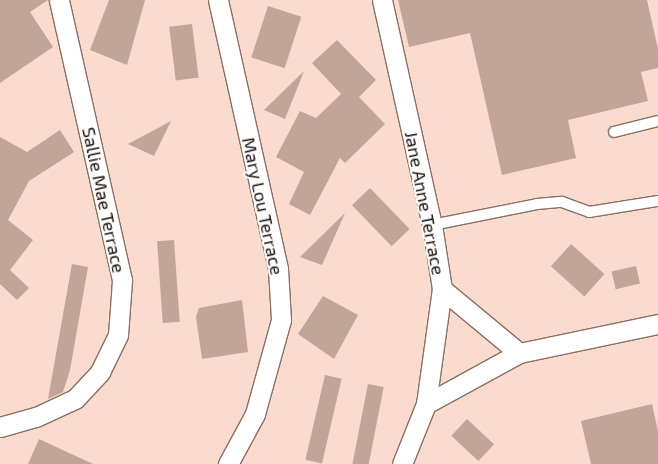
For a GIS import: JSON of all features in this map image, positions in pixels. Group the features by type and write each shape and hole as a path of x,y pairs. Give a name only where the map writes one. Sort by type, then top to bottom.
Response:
{"street":[{"name":"Sallie Mae Terrace","path":"0,427 36,417 75,399 100,372 118,335 122,280 59,0"},
{"name":"Mary Lou Terrace","path":"218,0 278,269 280,320 255,414 228,464"},
{"name":"Jane Anne Terrace","path":"382,0 432,225 442,289 519,353"},
{"path":"402,464 426,404 442,289"},
{"path":"426,404 519,353 658,324"}],"lane":[{"path":"614,132 658,120"},
{"path":"432,225 536,204 562,202 589,212 658,201"}],"building":[{"path":"0,0 48,0 30,12 53,47 0,83"},
{"path":"109,0 145,0 127,65 90,50"},
{"path":"398,0 647,0 658,49 658,68 641,72 648,101 568,120 576,158 502,175 470,33 409,47"},
{"path":"268,6 301,17 285,68 251,57"},
{"path":"192,24 199,78 176,80 169,27"},
{"path":"337,40 376,80 359,97 385,124 345,163 340,158 310,215 289,204 304,172 276,157 300,111 316,118 341,94 312,63"},
{"path":"304,71 285,119 264,110"},
{"path":"171,121 154,156 128,144"},
{"path":"60,130 74,152 29,181 8,220 33,240 10,270 29,288 17,300 0,284 0,137 27,152"},
{"path":"370,188 410,229 392,246 352,205"},
{"path":"345,213 322,265 300,257"},
{"path":"174,240 180,322 163,323 157,241"},
{"path":"571,244 604,274 584,296 551,266"},
{"path":"72,264 88,267 70,370 63,392 48,399"},
{"path":"636,266 640,284 616,289 612,272"},
{"path":"323,296 358,315 334,359 298,334"},
{"path":"242,300 248,352 202,359 196,317 199,308"},
{"path":"325,375 342,379 322,464 305,460"},
{"path":"368,384 384,387 369,464 352,464"},
{"path":"652,404 658,431 658,464 591,464 581,421"},
{"path":"467,419 494,444 478,461 451,436"},
{"path":"39,439 93,464 28,464"}]}
